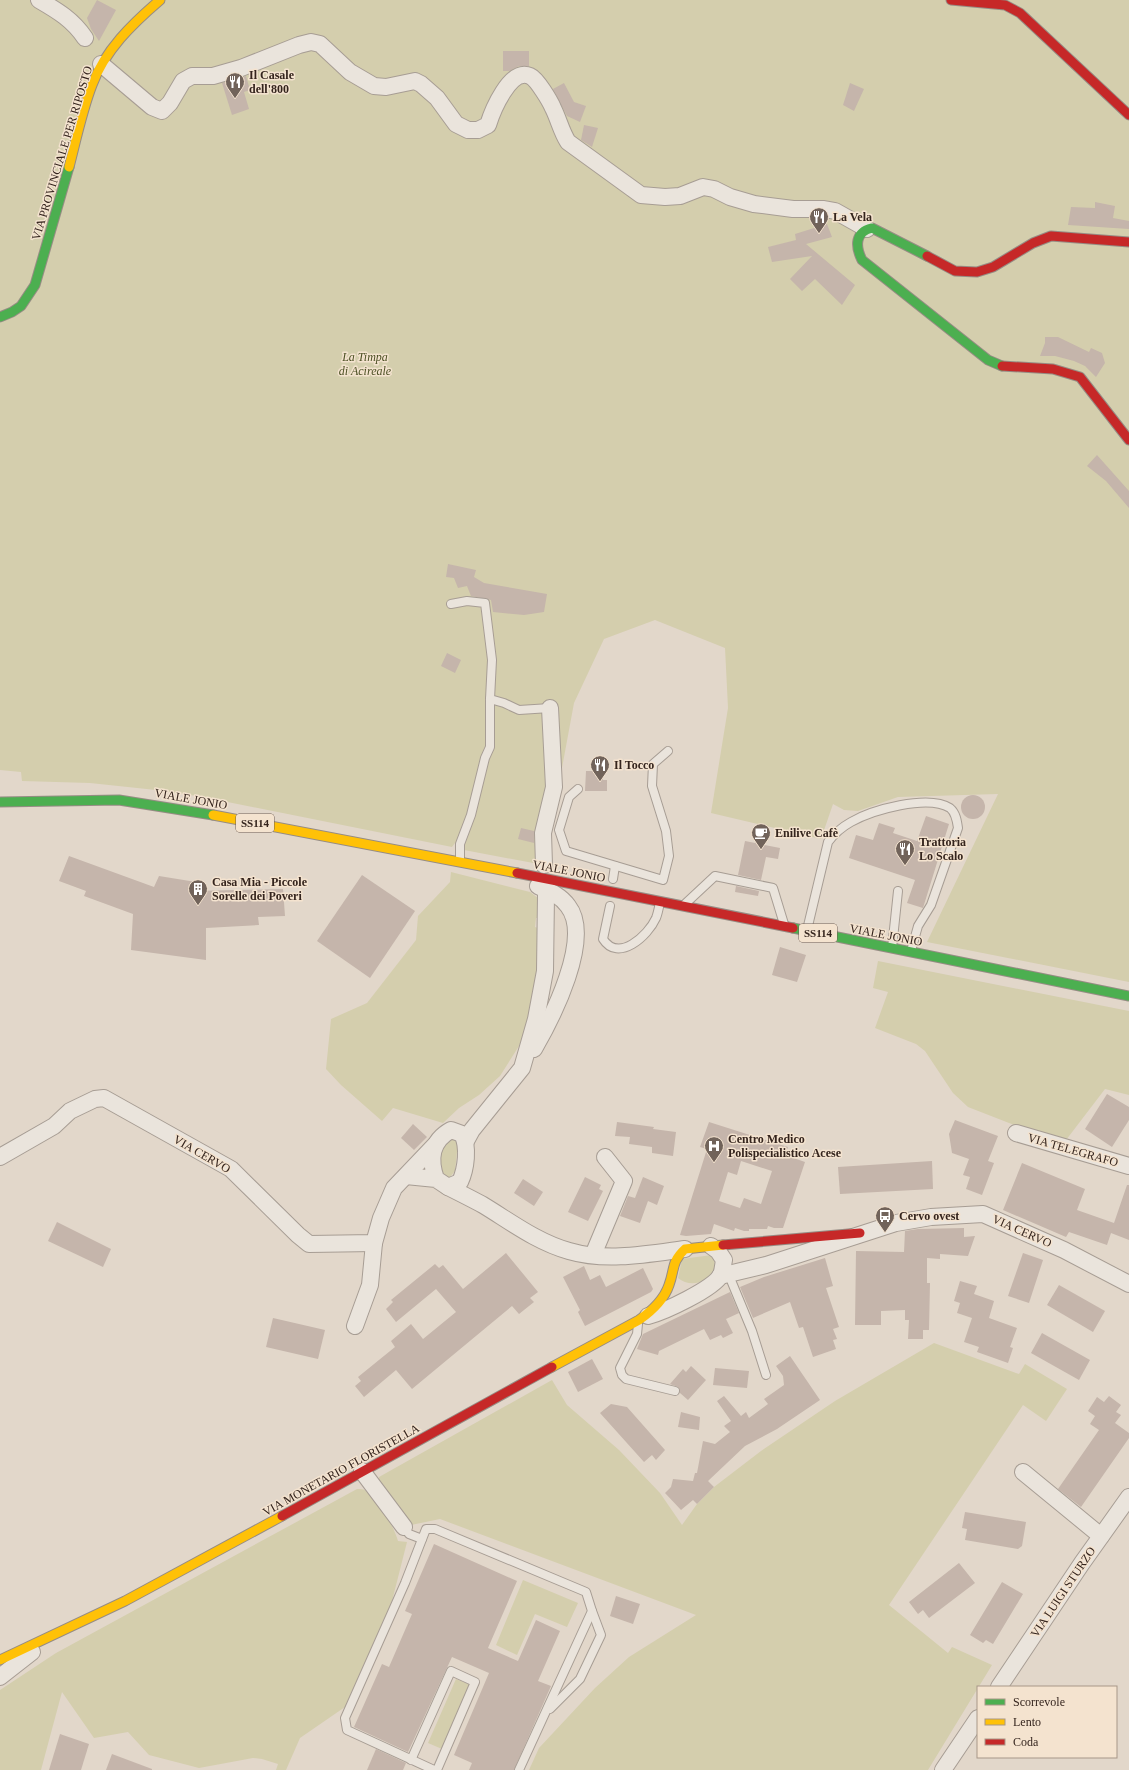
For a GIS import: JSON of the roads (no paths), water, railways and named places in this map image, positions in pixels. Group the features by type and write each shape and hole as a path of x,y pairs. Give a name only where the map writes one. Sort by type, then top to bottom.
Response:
{"street":[{"path":"39,0 66,16 77,26 85,38"},
{"name":"VIA PROVINCIALE PER RIPOSTO","path":"0,317 12,314 24,303 35,285 92,85 101,64 127,29 160,0"},
{"path":"951,0 1005,5 1020,13 1129,114"},
{"path":"101,64 152,107 162,111 170,103 183,81 192,76 213,76 241,68 298,45 311,42 320,44 350,72 374,86 386,87 415,82 421,84 437,98 456,124 468,130 478,130 488,125 494,106 512,80 526,75 531,76 537,82 553,106 562,132 568,142 641,195 665,197 680,196 703,187 714,189 740,200 777,207 824,209 835,211 867,229 878,230 955,271 969,273 984,271 1039,239 1051,236 1129,242"},
{"path":"867,229 857,238 856,244 862,260 988,360 1009,367 1048,367 1073,373 1080,377 1129,440"},
{"path":"544,865 543,834 554,787 550,708"},
{"name":"VIALE JONIO","path":"0,802 120,800 169,807 508,871 1129,996"},
{"path":"483,1206 469,1188 465,1172 466,1141 472,1130 522,1068 558,1004 576,949 577,928 569,907 559,896 508,871"},
{"path":"522,1068 536,1019 545,971 546,896"},
{"name":"VIA CERVO","path":"0,1157 54,1126 70,1111 95,1099 104,1098 182,1143 231,1169 281,1219 309,1244 374,1243"},
{"path":"355,1326 370,1286 374,1243 381,1218 394,1188 435,1145 440,1136 489,1108"},
{"path":"451,1130 462,1134 466,1141"},
{"name":"VIA TELEGRAFO","path":"1016,1133 1129,1166"},
{"path":"435,1145 432,1168 442,1183 483,1206 517,1228 570,1252 593,1255 646,1254 711,1246 860,1233"},
{"path":"593,1255 624,1181 605,1157"},
{"path":"406,1176 442,1183 460,1182 465,1172"},
{"name":"VIA CERVO","path":"724,1270 766,1265 860,1233 896,1223 931,1216 982,1214 1064,1250 1129,1284"},
{"path":"642,1318 660,1313 713,1283 724,1270 718,1251 711,1246"},
{"path":"672,1275 672,1263 685,1249"},
{"path":"646,1254 662,1264 680,1287 688,1290 703,1289"},
{"name":"VIA MONETARIO FLORISTELLA","path":"0,1660 47,1640 160,1585 362,1471 642,1318 655,1307 665,1294 672,1275"},
{"path":"362,1471 404,1527"},
{"path":"1023,1472 1101,1536"},
{"name":"VIA LUIGI STURZO","path":"1000,1686 1129,1497"},
{"path":"0,1677 47,1640"},
{"path":"943,1770 977,1719"}],"lane":[{"path":"451,604 467,601 485,603 492,660 490,747 485,758 471,815 460,844 460,862"},
{"path":"490,698 519,710 550,708"},
{"path":"578,789 569,797 559,830 566,852 663,880 669,856 666,831 652,786 653,764 668,751"},
{"path":"807,931 828,842 834,834 851,822 882,810 915,802 940,805 950,809 957,818 958,828 931,905 918,926 911,952"},
{"path":"613,879 615,866"},
{"path":"682,906 716,876 774,888 784,927"},
{"path":"892,948 898,891"},
{"path":"610,906 603,939 607,945 614,948 623,948 636,943 649,928 656,917 660,902"},
{"path":"724,1270 752,1331 766,1375"},
{"path":"642,1318 620,1368 622,1375 626,1379 675,1391"},
{"path":"404,1527 409,1534 422,1539"},
{"path":"434,1770 347,1730 345,1718 405,1583 426,1529 435,1529 586,1592 601,1635 580,1679 545,1714"},
{"path":"519,1770 592,1611"},
{"path":"412,1760 451,1671 475,1682 437,1770"}],"place":[{"name":"Il Casale dell'800","path":"235,99"},
{"name":"La Vela","path":"819,234"},
{"name":"Il Tocco","path":"600,782"},
{"name":"Enilive Cafè","path":"761,850"},
{"name":"Trattoria Lo Scalo","path":"905,866"},
{"name":"Casa Mia - Piccole Sorelle dei Poveri","path":"198,906"},
{"name":"Centro Medico Polispecialistico Acese","path":"714,1163"},
{"name":"Cervo ovest","path":"885,1233"}],"park label":[{"name":"La Timpa di Acireale","path":"365,364"}]}
